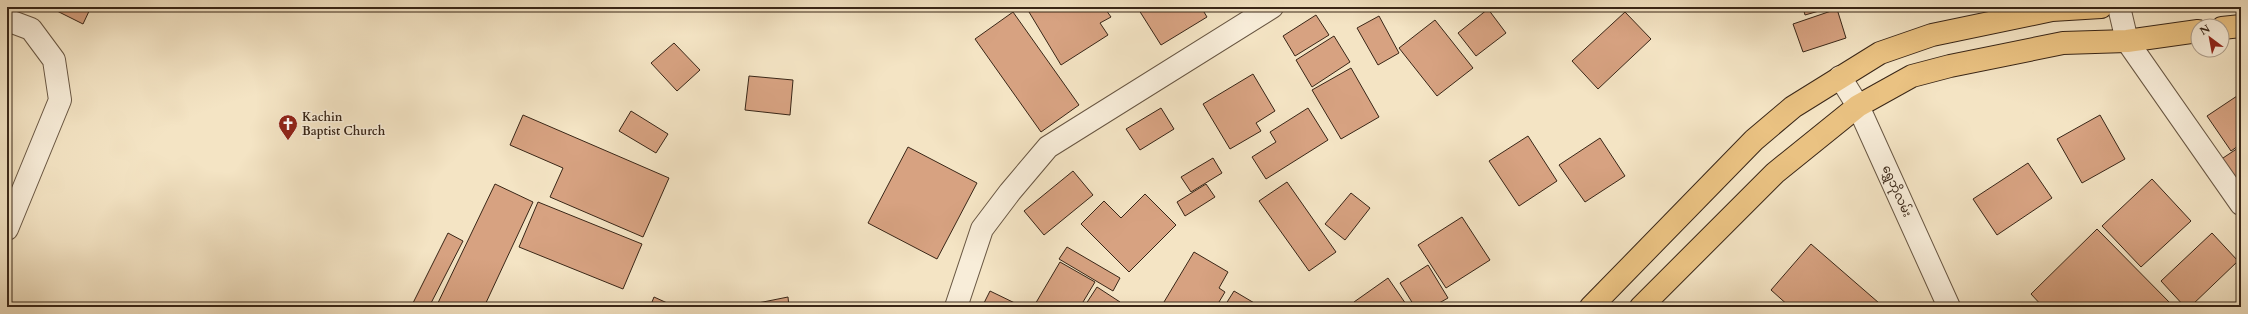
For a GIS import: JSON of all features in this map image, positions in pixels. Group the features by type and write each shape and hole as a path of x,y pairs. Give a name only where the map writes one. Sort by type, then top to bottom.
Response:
{"main road":[{"path":"1591,307 1754,140 1793,107 1880,53 1932,35 2052,10 2101,7"},
{"path":"2230,27 2241,26"},
{"path":"1641,307 1775,173 1858,106 1912,76 1950,66 2063,43 2127,41 2190,32"}],"street":[{"path":"956,307 982,229 1010,192 1048,147 1272,7"},
{"path":"2119,7 2127,41 2241,204"},
{"path":"7,20 30,29 54,60 60,100 7,229"},
{"name":"ရွှေဘိုလမ်း","path":"1840,78 1858,106 1949,307"}],"building":[{"path":"56,7 91,7 83,24 55,10"},
{"path":"1026,7 1104,7 1111,17 1100,23 1108,35 1061,65"},
{"path":"1137,7 1201,7 1207,17 1161,45"},
{"path":"1803,7 1833,7 1805,15"},
{"path":"1488,9 1506,33 1476,56 1458,33"},
{"path":"1837,9 1846,38 1803,52 1793,24"},
{"path":"1013,12 1079,105 1041,132 975,39"},
{"path":"1625,12 1651,39 1598,89 1572,61"},
{"path":"1316,15 1329,35 1295,56 1283,36"},
{"path":"1379,16 1399,53 1378,65 1357,28"},
{"path":"1435,20 1473,68 1437,96 1399,48"},
{"path":"1334,36 1350,62 1312,87 1296,60"},
{"path":"674,43 700,70 677,91 651,63"},
{"path":"1351,68 1379,117 1341,139 1312,90"},
{"path":"1253,74 1275,111 1256,123 1261,131 1230,149 1203,104"},
{"path":"749,76 793,80 790,115 745,110"},
{"path":"2237,96 2241,102 2241,144 2231,151 2207,116"},
{"path":"1161,108 1174,129 1140,150 1126,129"},
{"path":"1308,108 1328,140 1266,179 1252,157 1276,142 1270,132"},
{"path":"631,111 668,134 656,153 619,131"},
{"path":"523,115 669,178 643,237 550,197 563,168 510,145"},
{"path":"2100,115 2125,159 2082,183 2057,139"},
{"path":"1528,136 1557,181 1519,206 1489,161"},
{"path":"1600,138 1625,176 1585,202 1559,165"},
{"path":"2241,146 2241,192 2220,160"},
{"path":"908,147 977,183 937,259 868,223"},
{"path":"1213,158 1222,173 1191,192 1181,177"},
{"path":"2028,163 2052,198 1997,235 1973,199"},
{"path":"1073,171 1093,195 1044,235 1024,211"},
{"path":"2152,179 2191,221 2141,267 2102,226"},
{"path":"1287,182 1336,252 1309,271 1259,201"},
{"path":"495,184 533,202 484,307 436,307"},
{"path":"1206,184 1215,197 1185,216 1177,202"},
{"path":"1351,193 1370,208 1345,240 1325,224"},
{"path":"1145,194 1176,225 1129,272 1081,224 1104,201 1121,218"},
{"path":"538,202 642,244 623,289 519,247"},
{"path":"1462,217 1490,260 1446,288 1418,245"},
{"path":"2097,229 2174,307 2043,307 2031,294"},
{"path":"448,233 463,241 429,307 411,307"},
{"path":"2212,233 2238,261 2190,307 2185,307 2161,281"},
{"path":"1811,244 1879,303 1876,307 1790,307 1771,290"},
{"path":"1067,247 1120,278 1113,291 1059,259"},
{"path":"1194,252 1228,272 1219,288 1225,292 1216,307 1161,307"},
{"path":"1060,262 1095,282 1080,307 1034,306"},
{"path":"1428,265 1448,298 1432,307 1415,307 1400,283"},
{"path":"1388,278 1408,307 1358,307 1354,302"},
{"path":"1097,287 1120,302 1117,307 1084,307"},
{"path":"990,291 1023,307 982,307"},
{"path":"1234,291 1261,307 1224,307"},
{"path":"654,297 676,307 650,307"},
{"path":"788,297 789,307 754,307 753,304"}],"place":[{"name":"Kachin Baptist Church","path":"288,141"}]}
